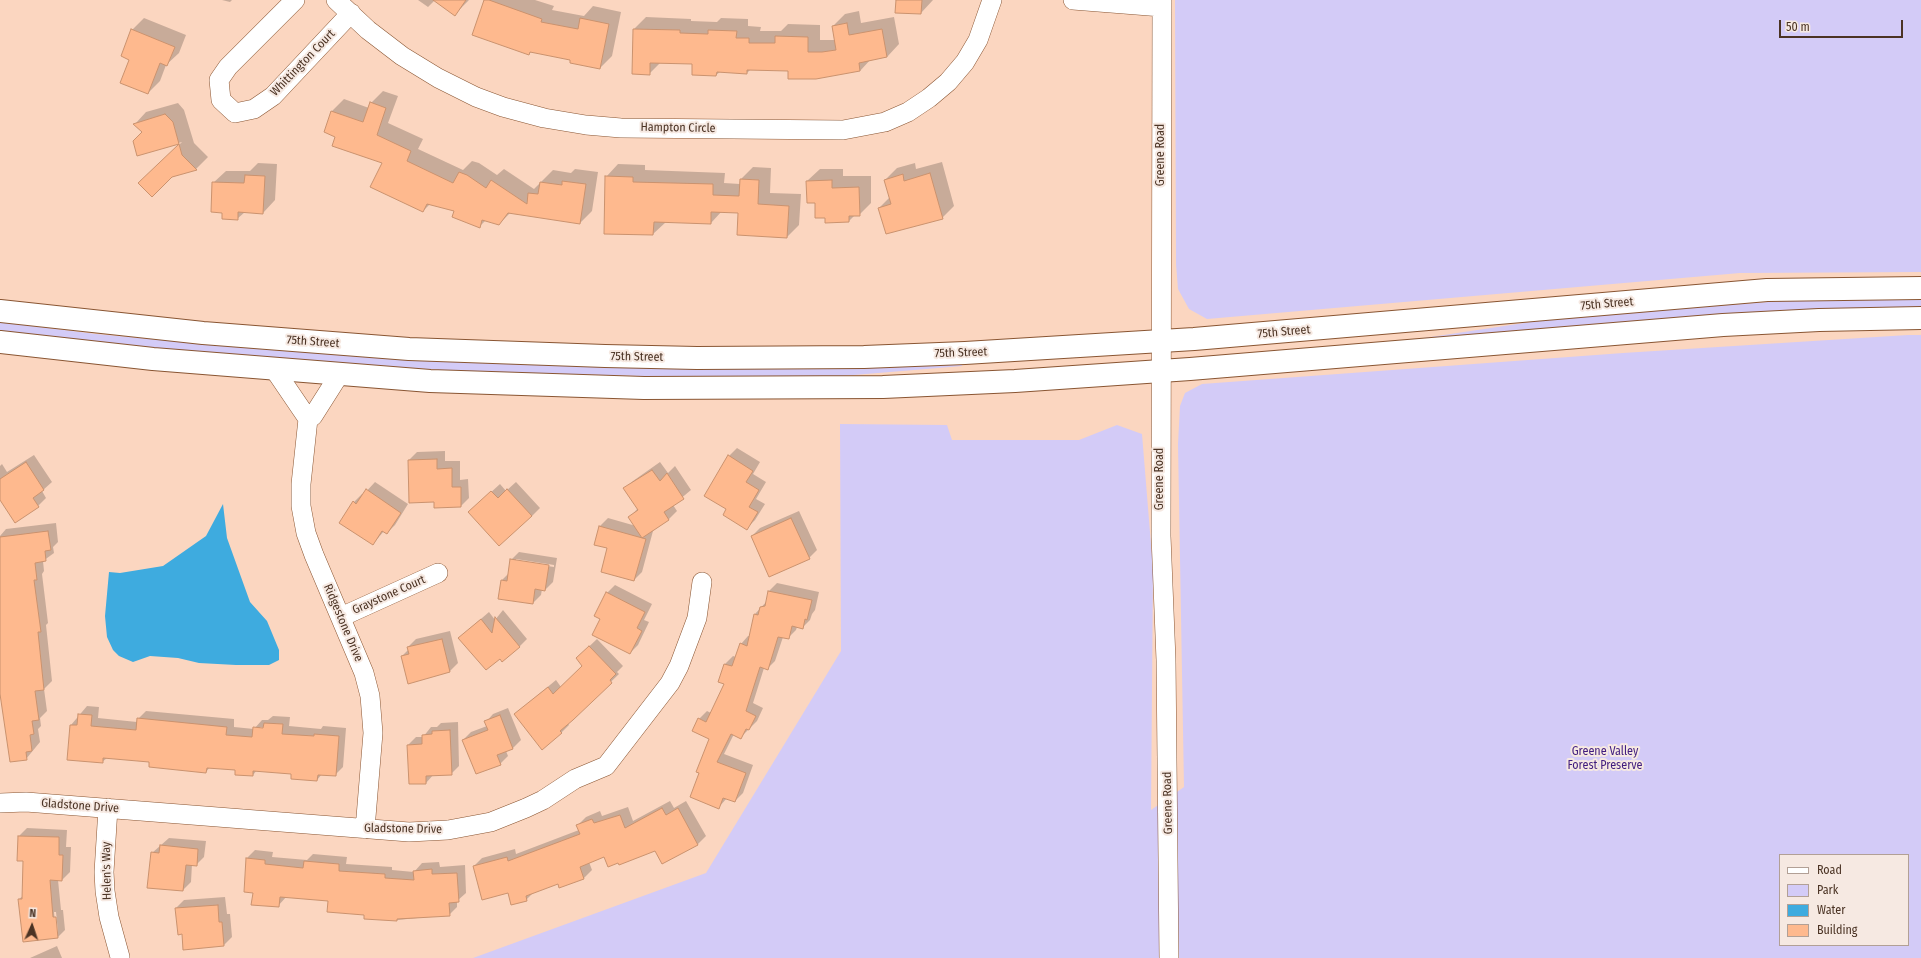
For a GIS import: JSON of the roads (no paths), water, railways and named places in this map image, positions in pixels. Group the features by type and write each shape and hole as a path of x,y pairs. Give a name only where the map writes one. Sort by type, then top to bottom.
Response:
{"main road":[{"name":"75th Street","path":"0,311 125,326 409,349 697,358 872,356 973,353 1160,342 1767,290 1921,288"},
{"path":"0,342 153,359 339,375 538,385 750,388 899,386 1015,381 1160,372 1723,326 1819,320 1921,318"}],"street":[{"name":"Whittington Court","path":"295,0 228,67 219,80 221,100 235,113 254,109 273,96 351,13"},
{"name":"Hampton Circle","path":"336,0 368,30 402,56 438,78 476,97 502,107 544,118 586,125 621,128 843,130 885,122 908,112 930,98 948,82 965,62 978,40 992,0"},
{"path":"1073,0 1162,4"},
{"name":"Greene Road","path":"1162,4 1160,342 1161,536 1166,660 1169,958"},
{"path":"274,369 308,420 313,416 339,375"},
{"name":"Ridgestone Drive","path":"308,420 301,484 301,506 306,533 364,673 370,696 373,733 365,829"},
{"name":"Graystone Court","path":"341,617 438,573"},
{"name":"Gladstone Drive","path":"0,803 26,802 365,829 428,832 468,827 491,822 526,808 575,779 606,766 670,683 679,666 697,618 702,582"},
{"name":"Helen's Way","path":"108,808 104,872 105,892 109,917 120,957"}],"water":[{"path":"223,504 227,538 250,602 267,621 279,650 279,660 269,665 236,665 199,663 178,658 150,656 133,662 119,656 113,650 107,637 105,616 109,572 120,573 163,566 206,536"}],"park label":[{"name":"Greene Valley Forest Preserve","path":"1605,759"}]}
